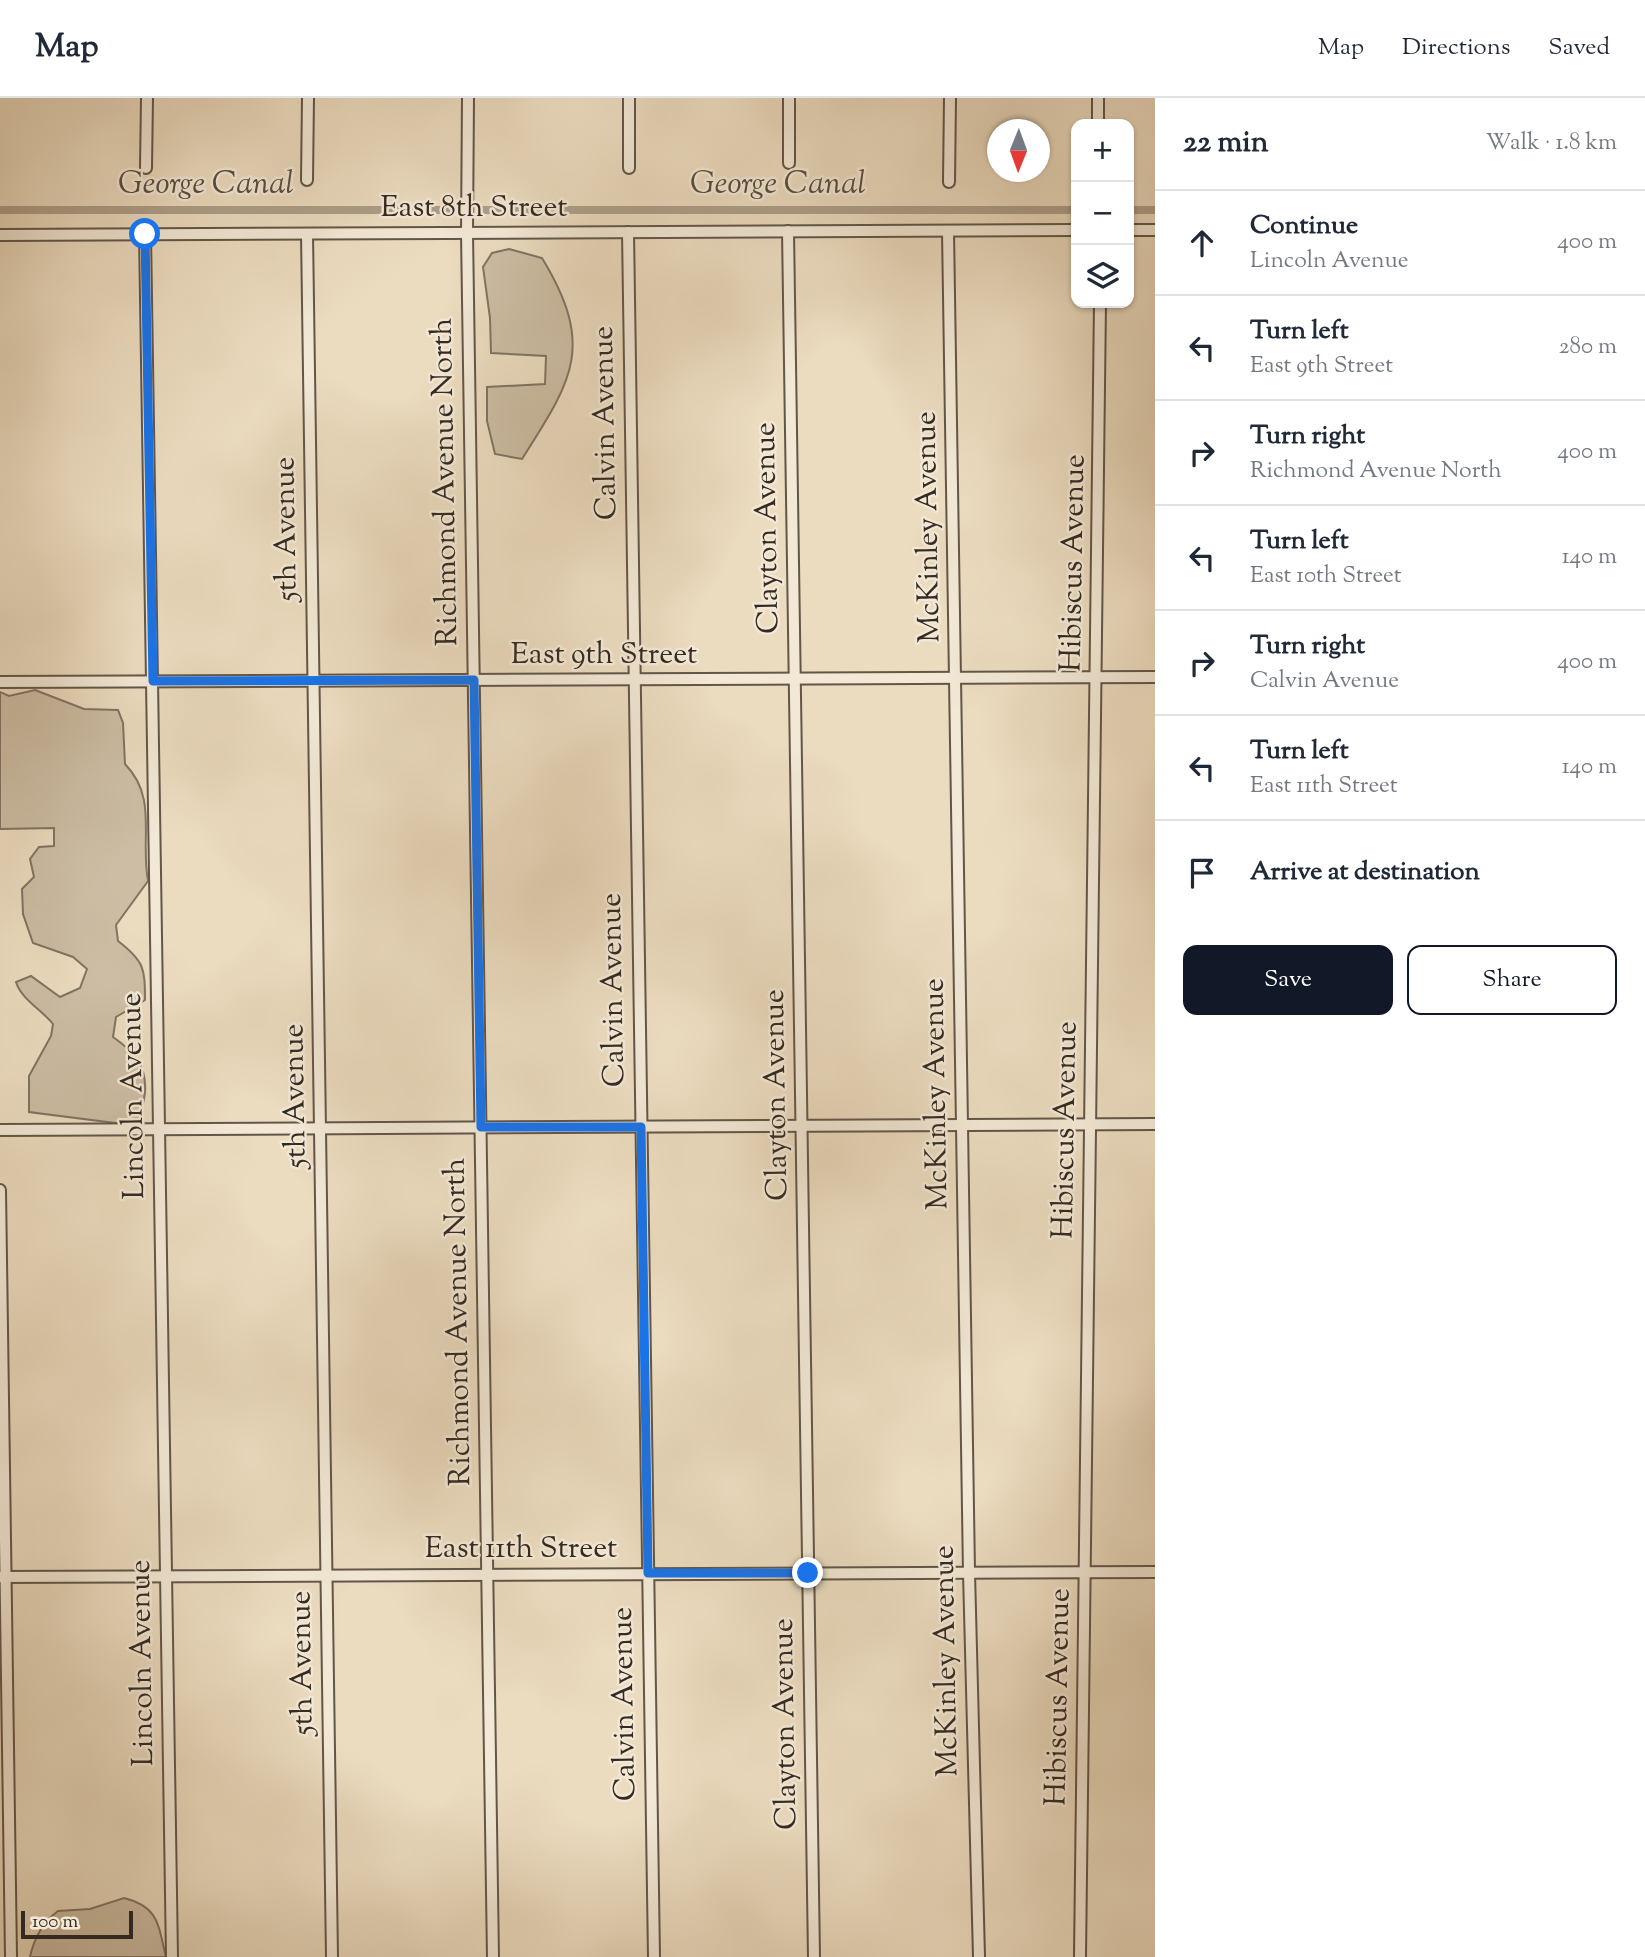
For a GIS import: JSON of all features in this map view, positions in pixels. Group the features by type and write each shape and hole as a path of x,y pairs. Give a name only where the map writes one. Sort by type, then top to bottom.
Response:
{"street":[{"path":"146,168 147,98"},
{"path":"307,180 308,98"},
{"name":"Richmond Avenue North","path":"468,98 467,233 493,1957"},
{"path":"629,98 629,168"},
{"path":"789,98 789,163"},
{"path":"949,182 950,98"},
{"path":"1098,98 1098,119"},
{"name":"East 8th Street","path":"0,235 1071,230"},
{"path":"1134,230 1155,230"},
{"name":"Clayton Avenue","path":"788,231 814,1957"},
{"name":"McKinley Avenue","path":"948,231 969,1573 979,1957"},
{"name":"Calvin Avenue","path":"628,232 654,1957"},
{"name":"Lincoln Avenue","path":"145,234 172,1957"},
{"name":"5th Avenue","path":"307,234 332,1957"},
{"name":"Hibiscus Avenue","path":"1080,1957 1100,308"},
{"name":"East 9th Street","path":"0,682 1155,677"},
{"path":"0,1129 1155,1124"},
{"path":"0,1190 3,1576 11,1957"},
{"name":"East 11th Street","path":"3,1576 1155,1572"}],"shaded area":[{"path":"509,249 542,258 559,289 569,316 573,340 565,384 522,459 495,454 487,421 487,387 545,384 546,356 491,353 490,318 483,267 492,253"},
{"path":"35,690 84,709 118,710 123,723 125,764 135,777 145,804 148,881 116,925 118,941 133,954 141,966 145,1000 116,1017 113,1037 132,1053 144,1074 145,1092 139,1126 29,1112 29,1076 51,1036 53,1024 27,999 16,982 31,976 60,997 80,988 87,969 73,957 33,943 23,914 22,889 34,877 30,859 39,847 54,846 54,828 0,829 0,692 9,696"},
{"path":"124,1898 145,1907 156,1919 166,1957 30,1957 40,1931 58,1911 90,1909"}],"waterway":[{"name":"George Canal","path":"0,210 453,210"},
{"name":"George Canal","path":"480,210 1071,210"},
{"name":"George Canal","path":"1134,210 1155,210"}],"route":[{"path":"145,234 153,681 474,680 481,1127 641,1127 648,1573 808,1573"}]}
